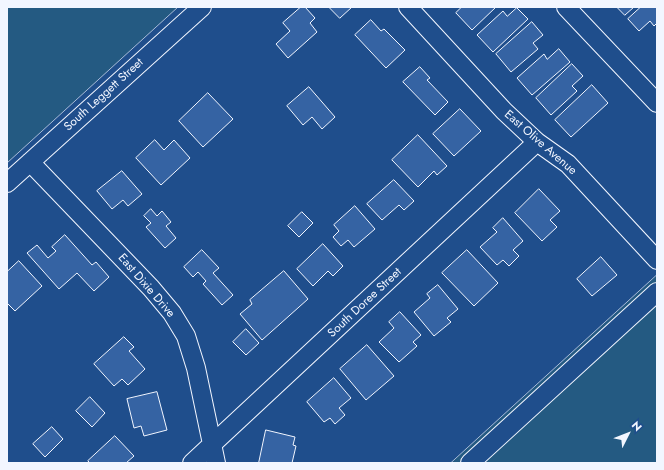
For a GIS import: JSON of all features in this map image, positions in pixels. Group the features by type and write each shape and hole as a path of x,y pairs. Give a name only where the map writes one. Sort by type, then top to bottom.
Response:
{"street":[{"name":"South Leggett Street","path":"7,183 202,7"},
{"name":"East Olive Avenue","path":"408,7 504,111 537,142 568,164 657,260"},
{"path":"566,7 657,103"},
{"name":"South Doree Street","path":"192,463 537,142"},
{"name":"East Dixie Drive","path":"30,162 152,288 172,313 186,336 194,362 216,463"},
{"path":"470,463 657,292"}],"shaded area":[{"path":"7,7 178,7 7,163"},
{"path":"657,275 657,463 451,463"}],"building":[{"path":"301,7 305,7 315,18 310,23 317,32 288,58 276,44 290,31 283,23"},
{"path":"329,7 352,7 340,18"},
{"path":"462,7 496,7 472,30 456,13"},
{"path":"617,7 634,7 625,15"},
{"path":"641,7 657,7 657,23 654,26 650,21 639,31 628,19"},
{"path":"517,8 528,19 493,52 477,35 503,11 507,16"},
{"path":"371,20 381,31 384,29 405,50 386,68 355,35"},
{"path":"532,22 543,35 533,43 538,49 511,72 496,54"},
{"path":"559,49 570,62 532,95 517,78 544,54 547,59"},
{"path":"572,64 583,76 572,86 577,91 551,115 536,98"},
{"path":"420,67 430,78 427,80 448,102 435,115 403,82"},
{"path":"592,85 608,103 571,137 555,120"},
{"path":"309,87 335,117 322,129 312,117 303,125 287,106"},
{"path":"208,93 233,119 203,147 179,121"},
{"path":"460,109 481,131 454,156 433,134"},
{"path":"418,135 447,166 437,175 434,171 418,187 392,160"},
{"path":"155,140 164,150 174,140 190,158 161,185 136,158"},
{"path":"122,171 142,194 128,206 123,200 112,209 97,191"},
{"path":"394,180 414,201 404,210 399,205 382,220 367,204"},
{"path":"539,189 560,211 550,220 557,227 542,241 515,213"},
{"path":"355,206 375,229 354,247 348,240 341,246 333,237 339,231 334,225"},
{"path":"151,209 157,216 162,211 171,222 166,226 176,238 165,248 146,227 151,223 144,216"},
{"path":"302,212 313,223 299,237 288,226"},
{"path":"503,218 523,241 513,250 519,256 509,266 503,260 497,265 480,247 497,232 493,228"},
{"path":"65,235 92,265 96,262 109,277 94,291 77,273 59,289 27,253 37,245 48,258 56,251 52,247"},
{"path":"323,244 343,266 333,276 328,271 313,286 297,269"},
{"path":"202,250 219,268 213,273 233,295 222,305 203,284 206,281 198,272 193,277 184,267"},
{"path":"467,250 498,283 474,306 442,273"},
{"path":"601,257 617,275 592,296 577,279"},
{"path":"19,261 42,286 15,311 7,303 7,272"},
{"path":"284,271 308,299 262,340 240,314 252,304 250,300"},
{"path":"438,285 458,309 447,318 451,322 434,336 414,312 430,298 427,294"},
{"path":"400,312 421,335 413,342 417,346 399,362 379,342 394,328 389,322"},
{"path":"246,329 259,343 246,355 233,342"},
{"path":"124,337 134,347 129,351 145,369 128,385 122,379 114,386 94,364"},
{"path":"367,345 394,376 366,400 340,369"},
{"path":"334,378 351,398 339,408 345,415 335,424 330,418 324,422 307,402"},
{"path":"157,392 167,430 144,436 141,426 134,428 127,399"},
{"path":"90,397 105,413 92,427 76,411"},
{"path":"52,427 63,439 45,457 33,444"},
{"path":"266,430 295,437 293,445 296,446 292,463 259,463"},
{"path":"115,436 134,456 126,463 90,463 88,461"}]}
